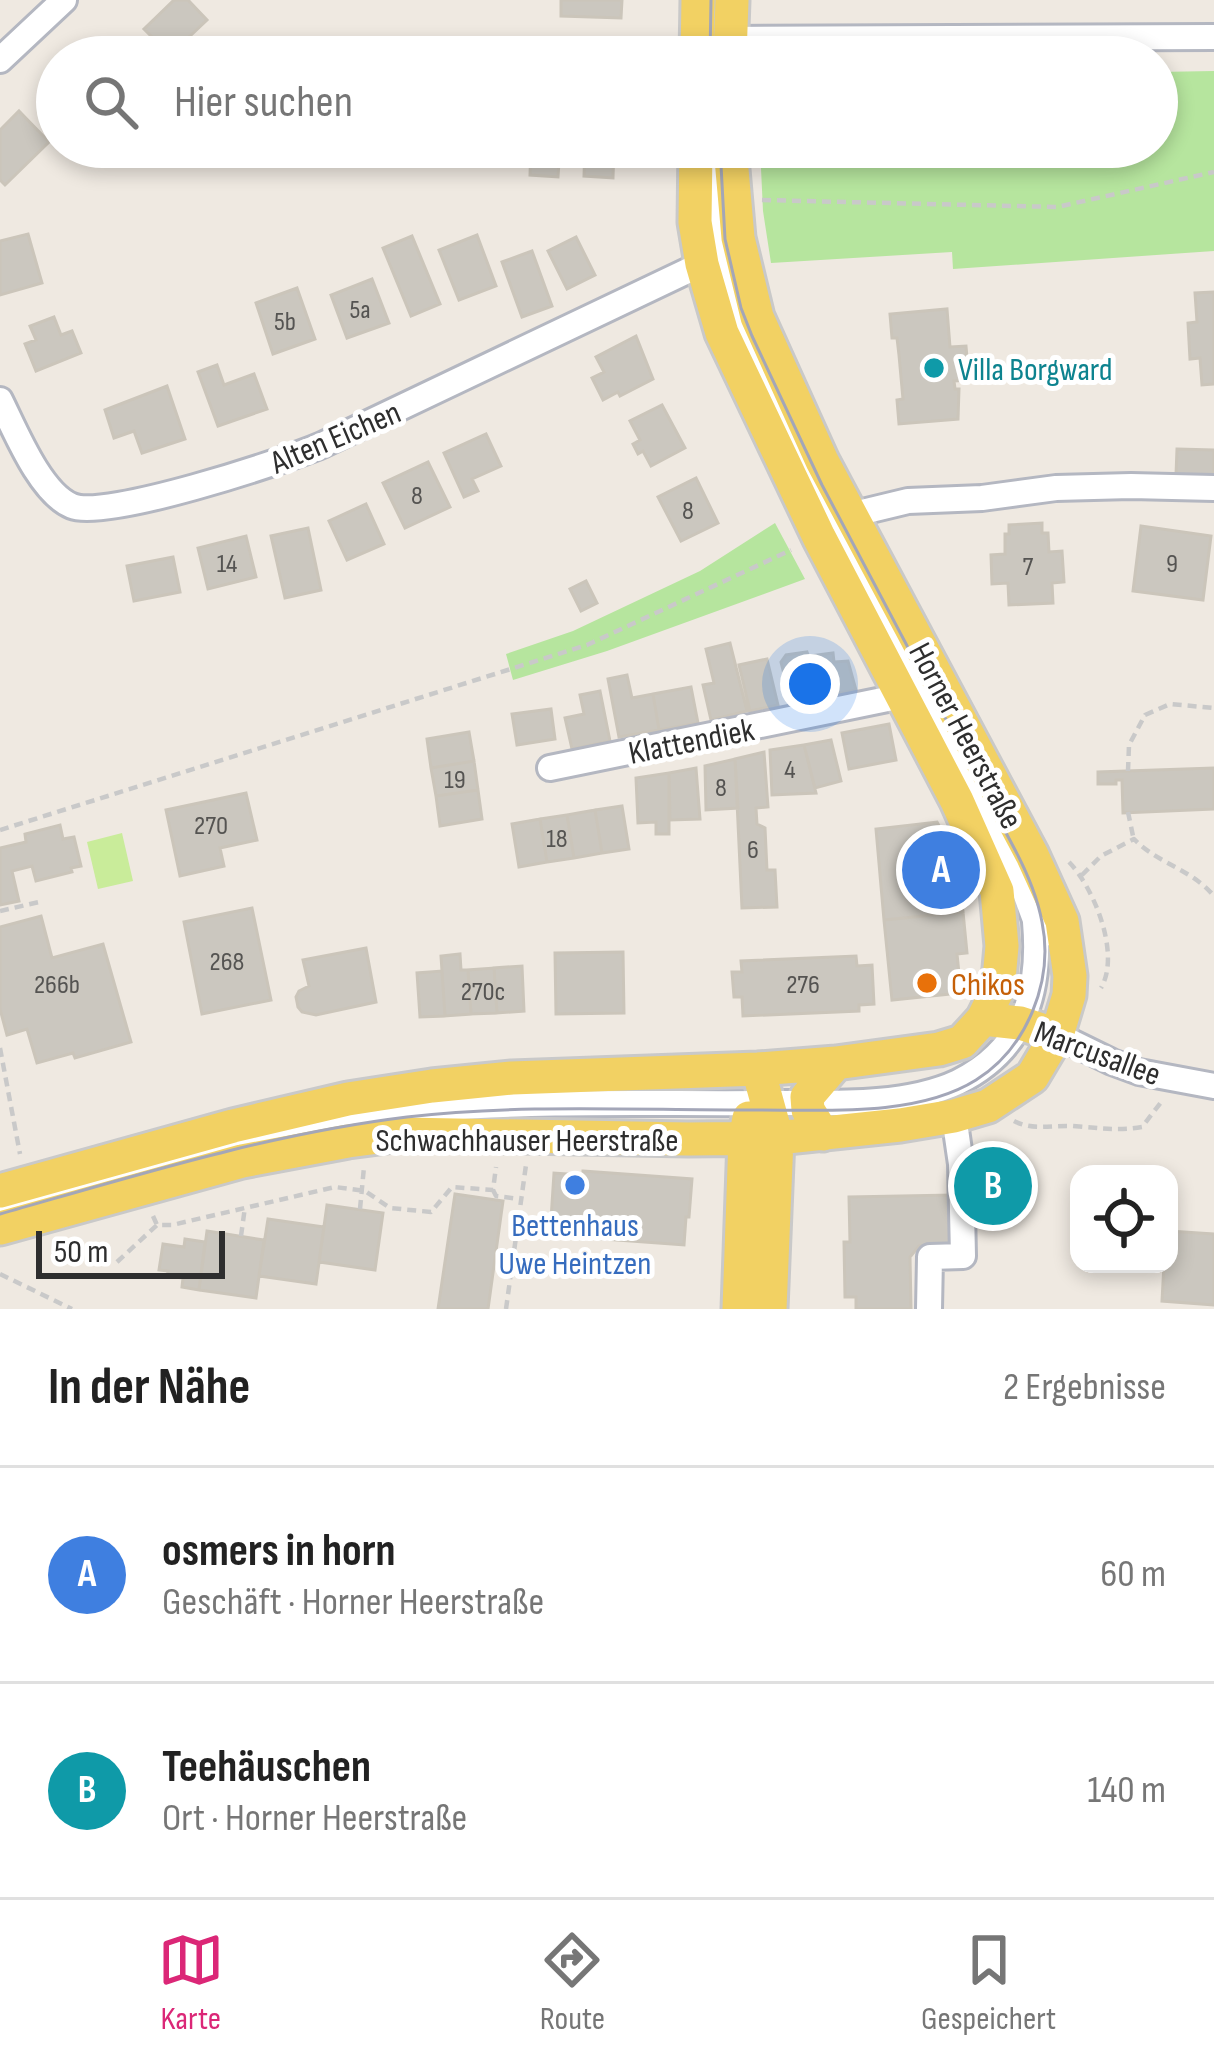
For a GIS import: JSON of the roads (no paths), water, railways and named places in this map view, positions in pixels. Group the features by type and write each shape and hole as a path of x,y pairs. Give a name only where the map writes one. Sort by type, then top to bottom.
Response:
{"main road":[{"path":"697,36 698,0"},
{"path":"728,36 732,0"},
{"name":"Horner Heerstraße","path":"696,168 695,222 722,333 819,537 957,801 997,891 1002,946 999,979 983,1019"},
{"name":"Horner Heerstraße","path":"731,168 738,238 757,317 822,461 1032,855 1062,921 1070,976 1057,1034 1032,1077 988,1106 954,1116 761,1139"},
{"path":"770,1309 758,1070 940,1049 962,1042 983,1019"},
{"name":"Marcusallee","path":"983,1019 1057,1034"},
{"path":"823,1133 806,1103 836,1063"},
{"name":"Schwachhauser Heerstraße","path":"13,1188 233,1126 432,1085 758,1070"},
{"name":"Schwachhauser Heerstraße","path":"0,1228 242,1161 367,1138 402,1134 761,1139"},
{"path":"739,1309 761,1139"}],"street":[{"path":"0,60 64,0"},
{"path":"717,0 723,36"},
{"path":"1178,38 1214,37"},
{"path":"714,168 720,241 746,337 800,454 1009,850 1045,946 1070,976"},
{"name":"Alten Eichen","path":"0,400 50,489 69,505 89,510 115,506 306,452 702,264"},
{"path":"850,514 908,502 1056,488 1214,488"},
{"name":"Klattendiek","path":"550,768 902,696"},
{"path":"0,1209 230,1144 381,1115 463,1107 806,1103 906,1097 946,1087 978,1071 1000,1052 1020,1023 1036,981 1035,922"},
{"name":"Marcusallee","path":"1057,1034 1112,1062 1214,1086"},
{"path":"929,1309 930,1257 963,1256 961,1164 954,1116"}],"tram line":[{"path":"710,36 711,0"},
{"path":"0,1214 252,1145 407,1117 533,1109 894,1106 923,1101 976,1080 1010,1050 1033,1011 1044,967 1045,944 1034,892 822,485 752,336 725,239 721,168"}],"place":[{"name":"Villa Borgward","path":"934,368"},
{"name":"osmers in horn","path":"941,870"},
{"name":"Chikos","path":"927,983"},
{"name":"Bettenhaus Uwe Heintzen","path":"575,1185"},
{"name":"Teehäuschen","path":"993,1186"}]}
